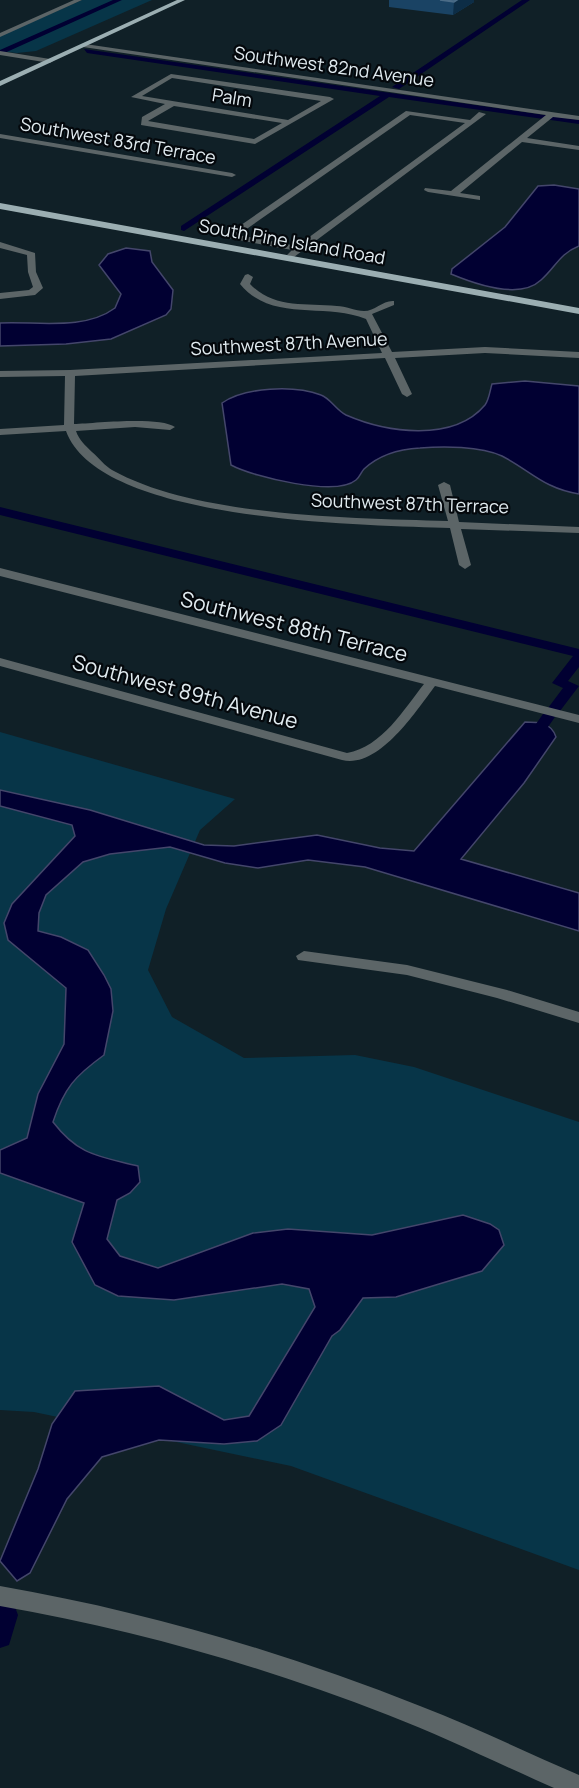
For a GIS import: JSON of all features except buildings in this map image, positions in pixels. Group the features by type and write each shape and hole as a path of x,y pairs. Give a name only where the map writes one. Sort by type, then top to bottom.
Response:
{"main road":[{"path":"0,84 182,0"},
{"path":"84,46 79,41 85,34"},
{"path":"21,61 43,54"},
{"name":"South Pine Island Road","path":"0,206 287,258 579,318"},
{"name":"South Pine Island Road","path":"0,215 579,311"}],"street":[{"path":"0,35 79,0"},
{"name":"Southwest 82nd Avenue","path":"84,46 549,117 579,118"},
{"path":"0,53 21,61"},
{"path":"0,58 42,65"},
{"path":"33,58 50,61"},
{"name":"Palm","path":"288,122 135,97 171,76 327,100"},
{"path":"171,104 145,119 144,123 255,142 352,86"},
{"path":"298,249 231,236 409,113 471,122"},
{"path":"287,258 482,114"},
{"path":"453,194 549,117"},
{"name":"Southwest 83rd Terrace","path":"0,136 232,175"},
{"path":"520,139 579,148"},
{"path":"428,190 477,198"},
{"path":"0,245 31,253 32,272 38,285 38,290 26,294 0,296"},
{"path":"248,277 245,284 247,287 266,302 365,314 391,303"},
{"path":"256,309 266,302"},
{"path":"365,314 373,320 407,394"},
{"name":"Southwest 87th Avenue","path":"0,375 70,374 485,350 579,355"},
{"name":"Southwest 87th Terrace","path":"70,374 68,410 70,428 84,454 112,473 145,488 185,499 321,520 579,530"},
{"path":"0,432 135,424 170,427"},
{"path":"444,485 465,565"},
{"name":"Southwest 88th Terrace","path":"0,572 579,719"},
{"name":"Southwest 89th Avenue","path":"0,663 318,751 359,757 375,748 432,682"},
{"path":"304,956 407,970 501,994 579,1018"},
{"path":"0,1596 45,1603 204,1642 261,1660 392,1705 579,1787"}],"shaded area":[{"path":"82,0 152,0 36,51 17,53 0,51 0,36"},
{"path":"554,185 579,189 579,246 562,257 541,280 532,286 510,290 484,286 451,274 452,269 505,227 538,186"},
{"path":"126,248 150,251 152,262 173,290 171,309 166,315 111,339 66,344 0,346 0,323 74,322 89,320 115,308 121,294 99,265 108,254"},
{"path":"525,381 579,386 579,494 556,488 502,456 483,450 461,448 429,447 397,451 370,464 356,480 346,485 331,487 275,480 231,465 222,403 243,394 270,389 310,392 324,397 342,413 362,421 418,431 455,425 471,417 485,405 492,384"},
{"path":"525,722 548,726 556,737 524,783 461,859 579,893 579,931 365,867 308,860 258,868 225,863 170,847 110,854 83,862 46,895 39,913 38,931 61,937 88,950 111,989 113,1011 104,1055 78,1076 66,1091 53,1122 81,1148 101,1157 138,1166 140,1182 130,1193 117,1200 107,1239 120,1256 158,1268 253,1233 288,1229 372,1235 463,1215 490,1224 499,1230 504,1245 482,1271 396,1297 363,1298 340,1330 332,1336 281,1425 257,1441 224,1444 159,1440 102,1457 67,1499 30,1573 17,1581 0,1561 38,1469 52,1424 75,1391 159,1386 224,1420 249,1416 315,1307 309,1289 282,1284 174,1300 118,1296 95,1285 72,1242 84,1203 0,1173 0,1150 27,1138 38,1094 64,1044 66,988 8,940 4,923 12,904 75,836 72,825 0,806 0,790 90,810 204,845 234,846 317,835 380,848 414,851"},
{"path":"0,732 235,799 200,830 166,909 148,970 172,1017 244,1058 355,1055 414,1067 579,1122 579,1570 291,1466 34,1412 0,1410"}],"waterway":[{"path":"0,53 119,0"},
{"path":"396,87 527,0"},
{"path":"87,51 387,94"},
{"path":"184,228 387,94"},
{"path":"387,94 579,122"},
{"path":"0,511 579,653"},
{"path":"555,708 572,686 559,683 579,658"},
{"path":"543,724 548,717"},
{"path":"0,1637 6,1615"}]}
